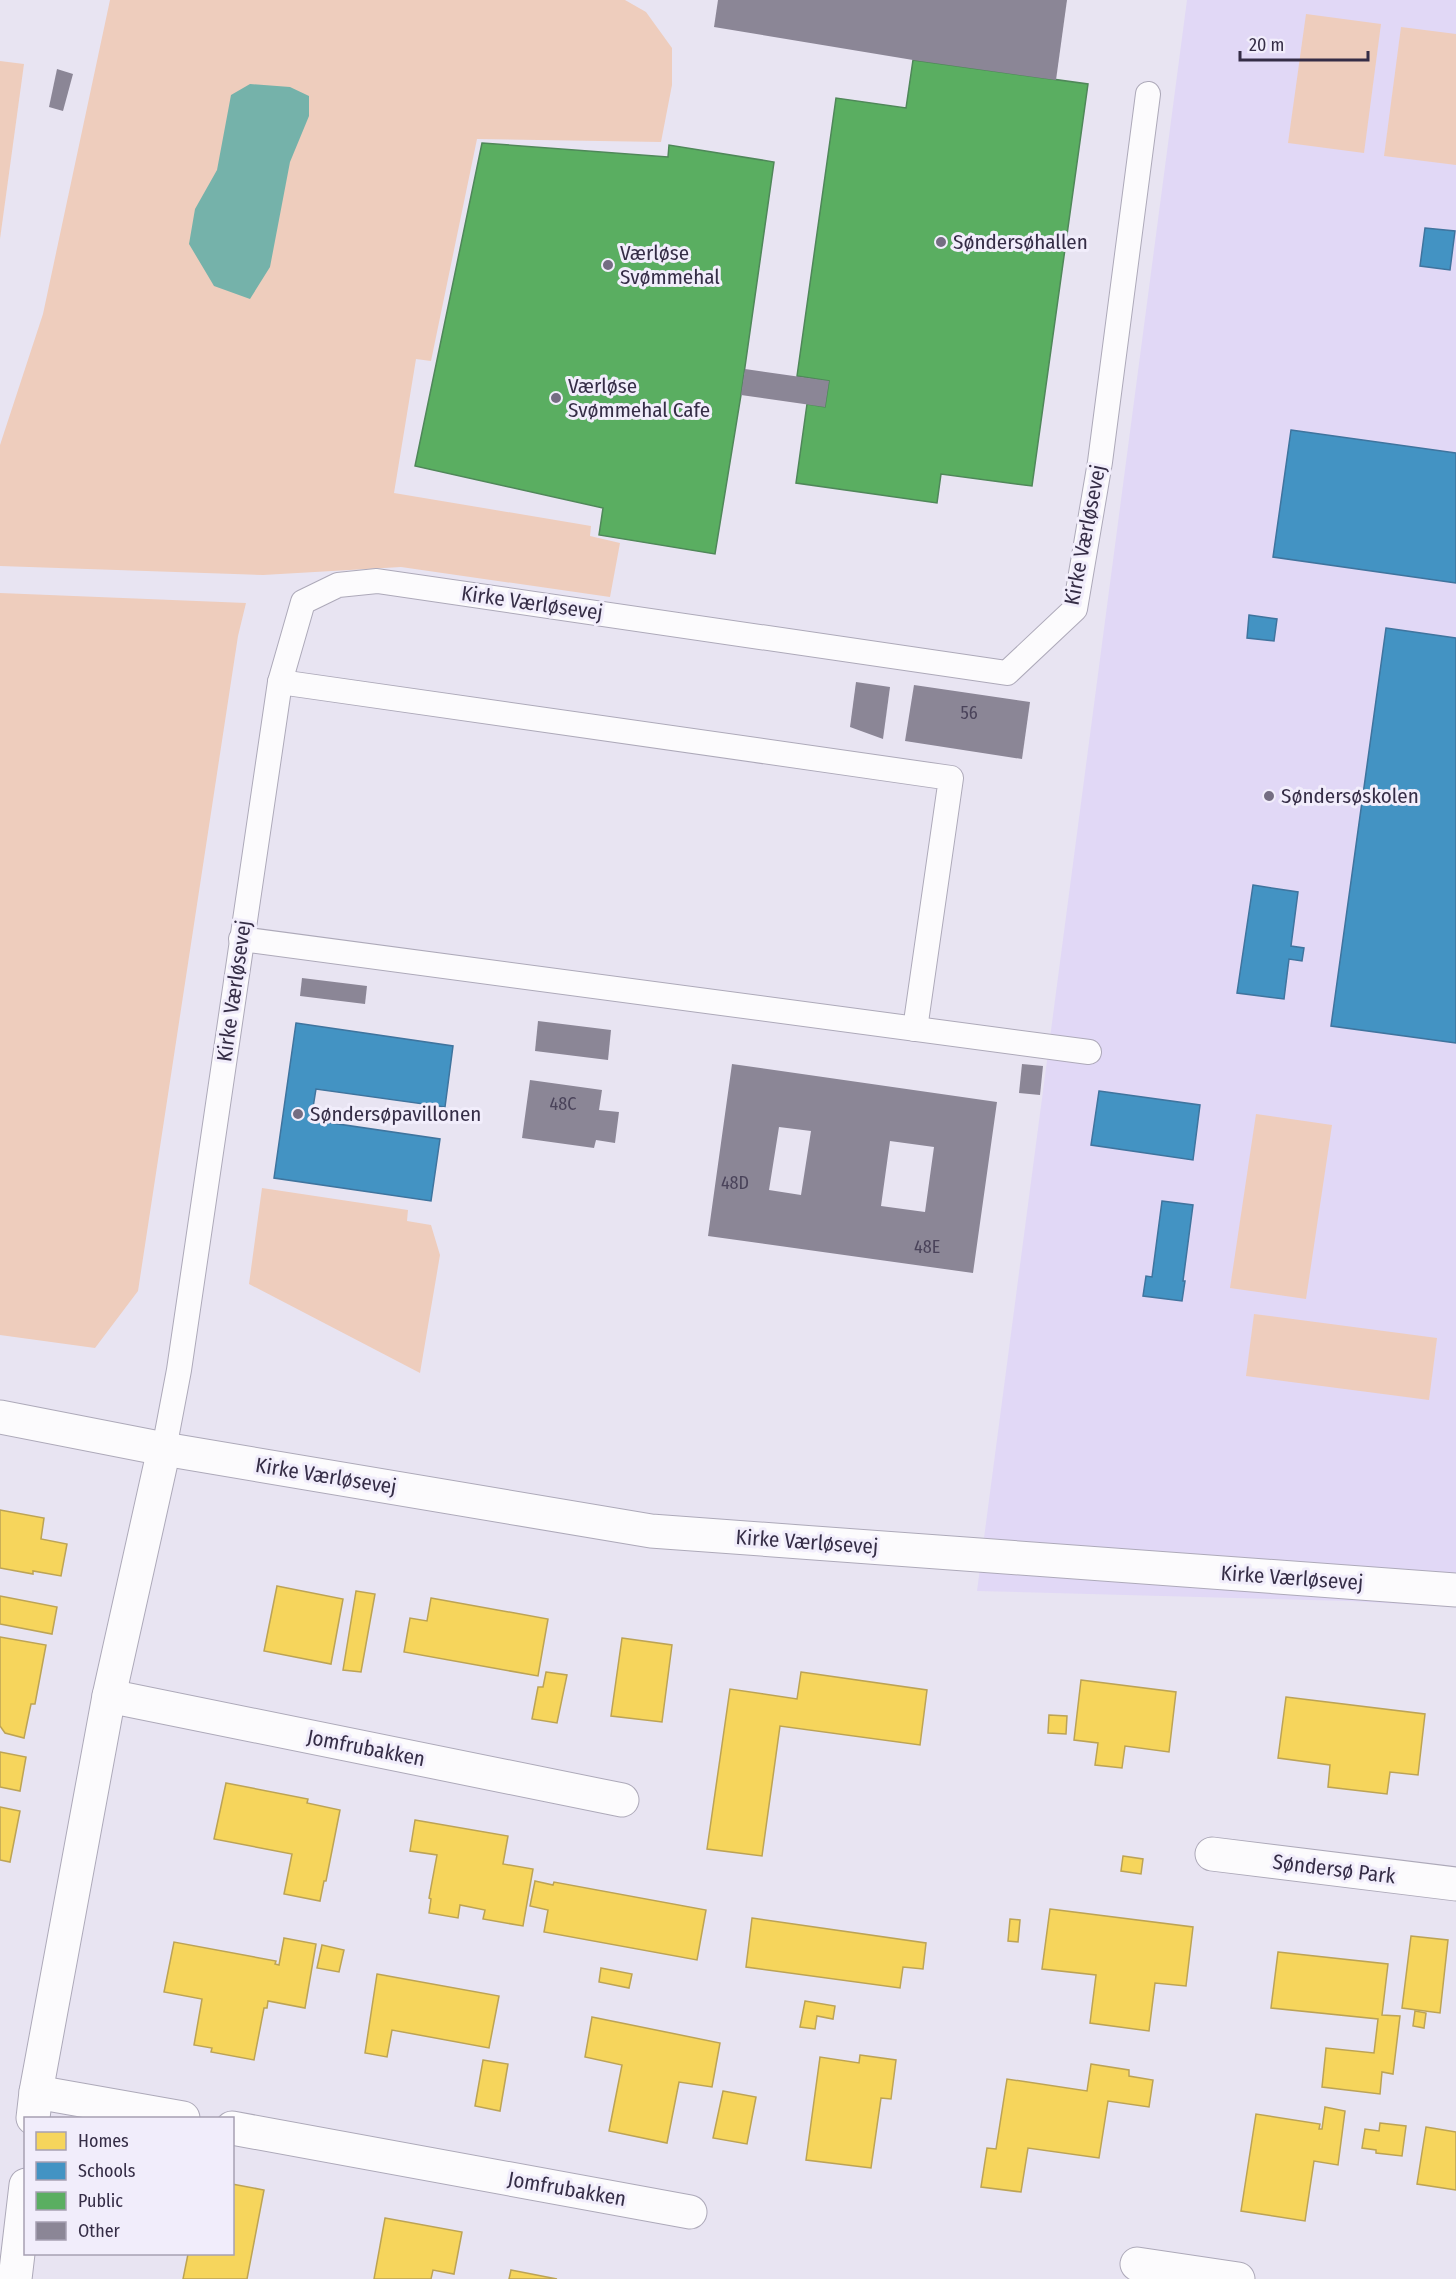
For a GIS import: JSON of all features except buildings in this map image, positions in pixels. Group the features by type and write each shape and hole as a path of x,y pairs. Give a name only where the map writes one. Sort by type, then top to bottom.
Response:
{"street":[{"name":"Kirke Værløsevej","path":"0,1417 164,1449 651,1531 1456,1590"},
{"path":"164,1449 109,1696 35,2105 172,2117"},
{"name":"Jomfrubakken","path":"109,1696 622,1800"},
{"name":"Søndersø Park","path":"1212,1854 1456,1884"},
{"name":"Jomfrubakken","path":"234,2128 690,2212"},
{"path":"15,2279 24,2202"},
{"path":"1137,2264 1238,2279"}],"lane":[{"name":"Kirke Værløsevej","path":"164,1449 179,1370 280,682 303,602 338,585 377,581 1007,673 1075,609 1100,462 1148,94"},
{"path":"280,682 951,778 915,1029"},
{"path":"241,939 1089,1052"}],"shaded area":[{"path":"110,0 625,0 646,12 672,48 672,85 661,142 477,139 431,361 416,359 394,493 591,526 590,536 620,543 610,597 401,567 263,575 0,566 0,445 43,314"},
{"name":"Søndersøskolen","path":"1187,0 1456,0 1456,1607 1349,1601 977,1591"},
{"path":"1306,14 1381,24 1364,153 1288,143"},
{"path":"1401,27 1456,34 1456,165 1384,156"},
{"path":"0,61 24,64 0,239"},
{"path":"250,84 290,87 309,96 309,116 290,162 270,267 250,299 214,286 189,244 195,209 217,170 231,95"},
{"path":"0,593 246,603 238,636 138,1291 95,1348 0,1335"},
{"path":"1256,1114 1332,1125 1306,1299 1230,1288"},
{"path":"262,1188 408,1210 407,1221 431,1225 440,1255 420,1373 249,1284"},
{"path":"1254,1314 1437,1338 1429,1400 1246,1376"}],"place":[{"name":"Søndersøhallen","path":"941,242"},
{"name":"Værløse Svømmehal","path":"608,265"},
{"name":"Værløse Svømmehal Cafe","path":"556,398"},
{"name":"Søndersøskolen","path":"1269,796"},
{"name":"Søndersøpavillonen","path":"298,1114"}]}
